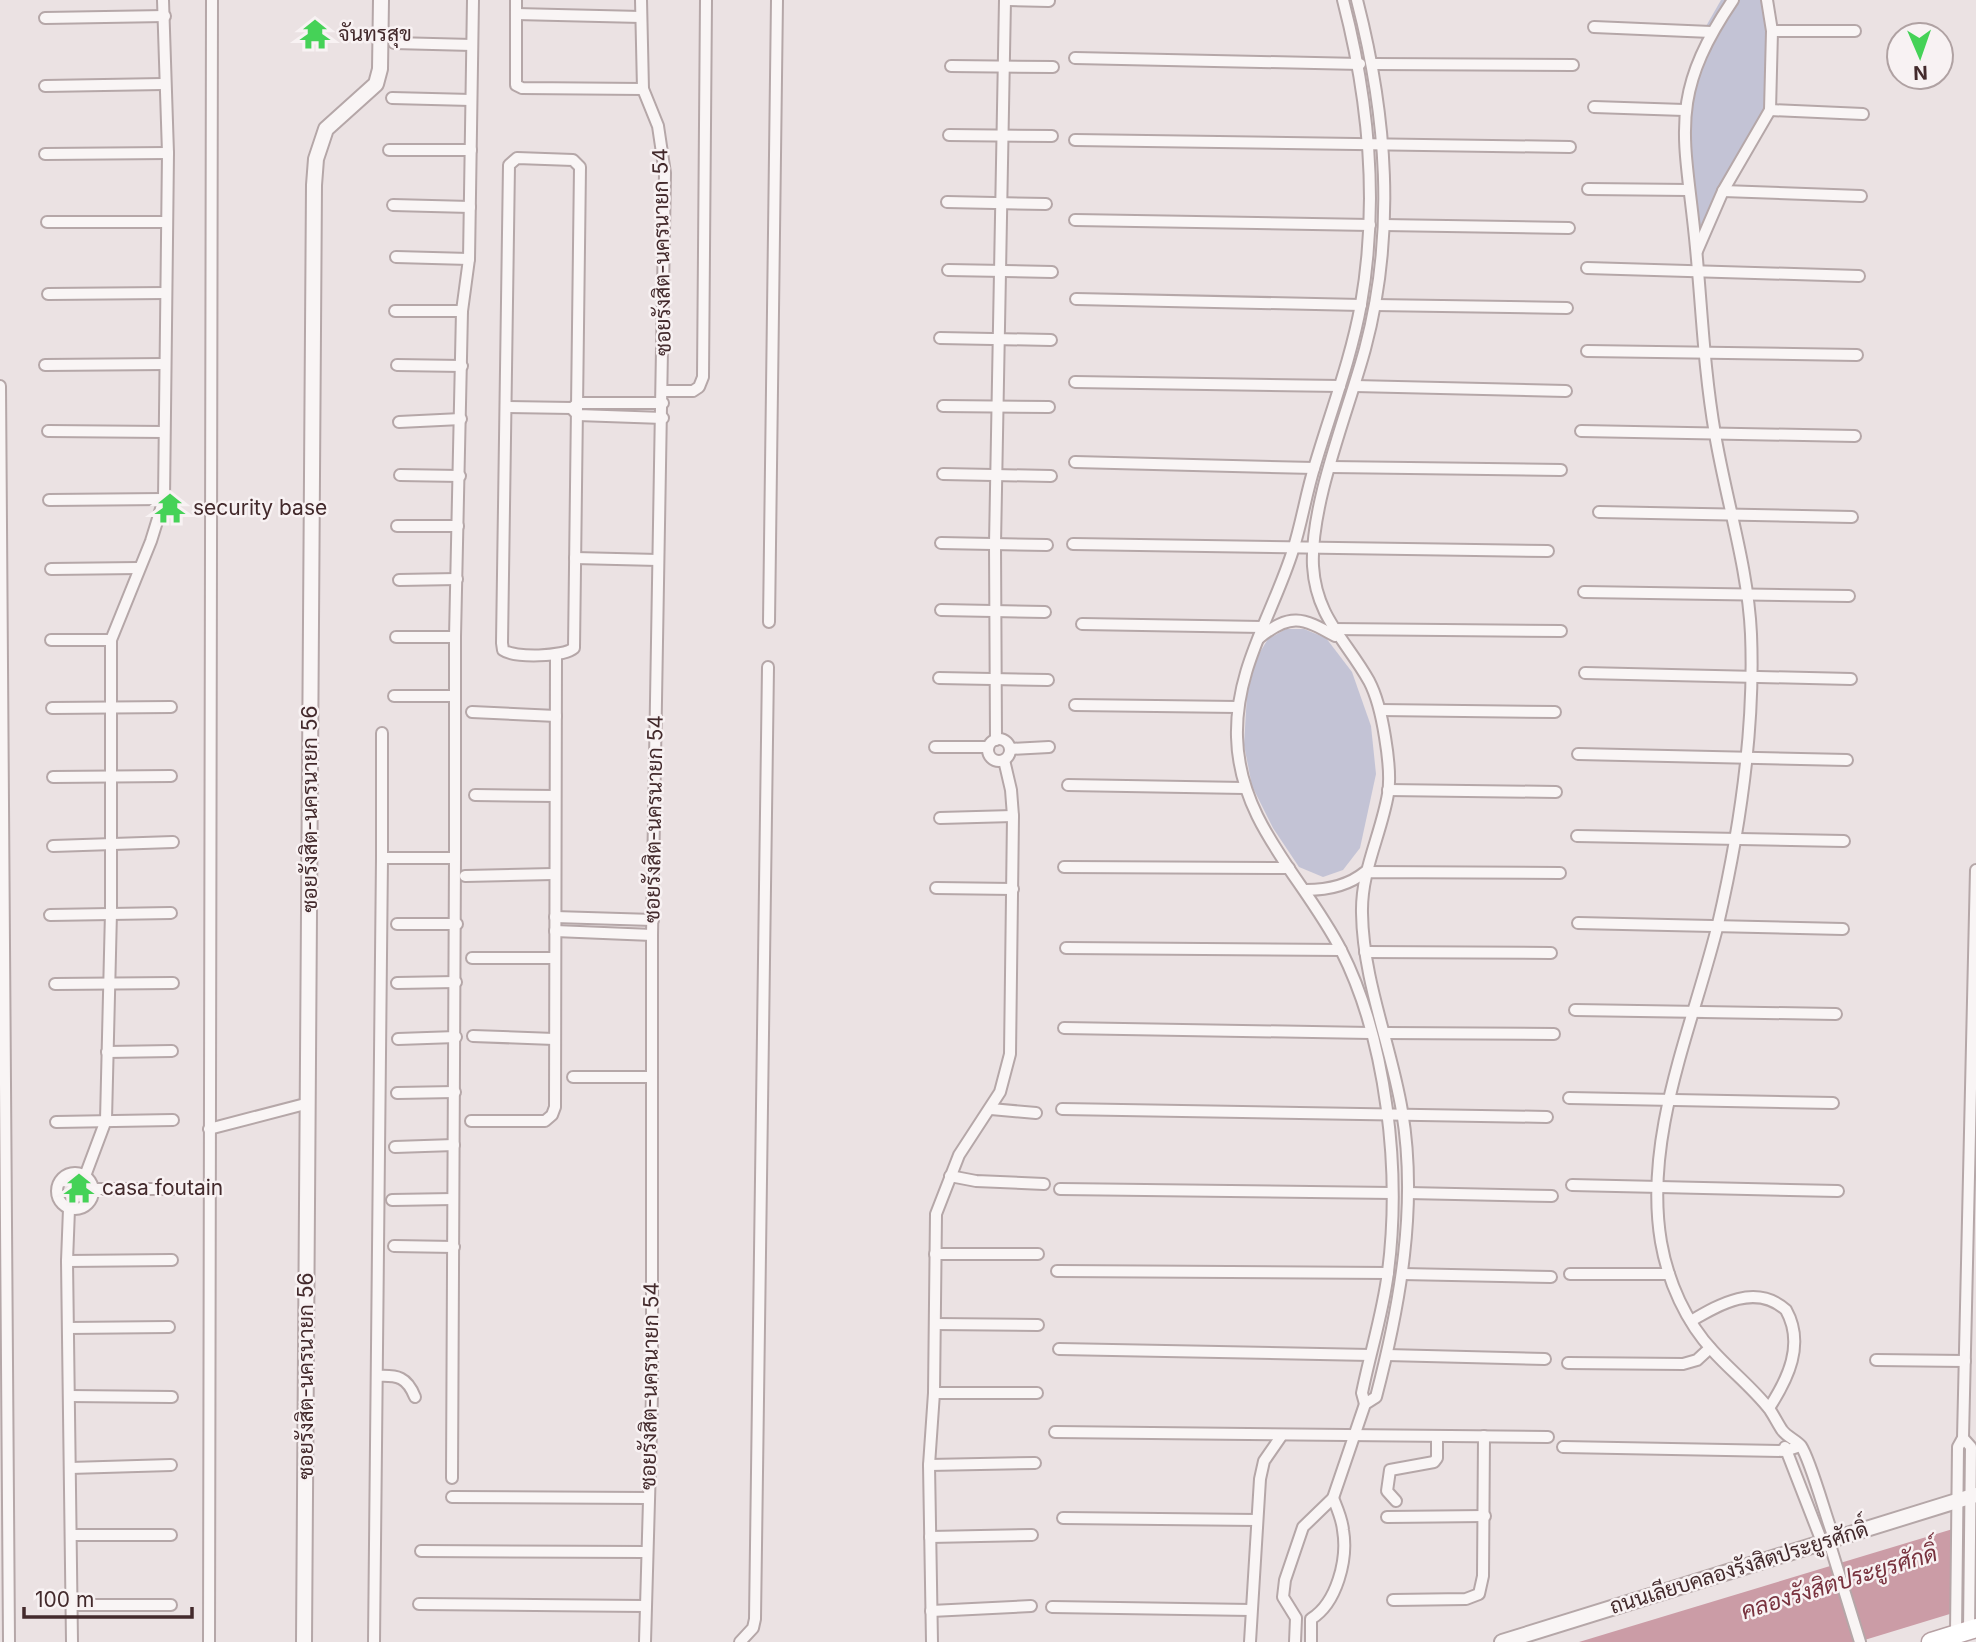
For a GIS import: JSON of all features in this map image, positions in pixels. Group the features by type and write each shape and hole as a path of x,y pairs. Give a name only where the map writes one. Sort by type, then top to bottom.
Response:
{"main road":[{"path":"1931,1642 1965,1626"}],"street":[{"path":"85,1176 106,1120 111,912 111,640 151,541 164,499 168,153 163,84 163,0"},
{"path":"209,1642 212,0"},
{"name":"ซอยรังสิต-นครนายก 56","path":"304,1642 314,185 316,159 326,129 376,84 380,69 381,0"},
{"path":"452,1478 457,924 455,636 462,310 469,259 473,0"},
{"path":"516,0 516,85 522,88 643,89"},
{"name":"ซอยรังสิต-นครนายก 54","path":"641,0 643,89 658,126 665,173 663,418 652,935 653,1375 647,1498 645,1642"},
{"path":"576,409 693,391 699,387 703,377 706,0"},
{"path":"769,622 777,0"},
{"path":"1004,760 990,757 995,679 1003,67 1007,0 1049,1"},
{"path":"1295,1642 1296,1618 1283,1597 1284,1580 1303,1527 1333,1498 1365,1404 1362,1393 1388,1273 1392,1192 1386,1114 1370,1033 1354,980 1341,950 1306,890 1255,817 1244,788 1237,739 1237,707 1245,667 1279,591 1294,547 1361,304 1370,225 1370,145 1360,64 1343,0"},
{"path":"1357,0 1374,64 1384,145 1384,225 1375,305 1331,467 1313,547 1315,586 1335,633 1370,684 1380,710 1388,790 1365,872 1362,914 1365,952 1403,1114 1408,1192 1402,1274 1387,1355 1376,1397 1365,1404"},
{"path":"1733,0 1711,32 1697,62 1684,110 1688,190 1697,251 1702,353 1730,515 1749,594 1752,677 1747,759 1736,840 1717,926 1671,1100 1657,1186 1661,1242 1669,1274 1691,1321 1710,1348 1769,1408 1785,1434 1800,1446 1860,1642"},
{"path":"1697,251 1723,191 1770,110 1772,32 1767,0"},
{"path":"516,14 641,17"},
{"path":"45,18 165,16"},
{"path":"1594,27 1711,32"},
{"path":"1772,32 1855,31"},
{"path":"394,43 472,45"},
{"path":"1075,58 1360,64"},
{"path":"1374,64 1573,65"},
{"path":"951,66 1053,67"},
{"path":"45,86 163,84"},
{"path":"392,98 471,100"},
{"path":"1594,107 1684,110"},
{"path":"1770,110 1863,114"},
{"path":"949,135 1052,136"},
{"path":"1075,140 1570,147"},
{"path":"390,150 471,150"},
{"path":"46,154 168,153"},
{"path":"517,158 573,160 580,167 576,409 574,648 556,655 513,654 503,650 509,165 517,158"},
{"path":"1588,189 1688,190"},
{"path":"1723,191 1861,196"},
{"path":"947,202 1046,204"},
{"path":"393,205 470,207"},
{"path":"1075,220 1370,225"},
{"path":"47,222 167,222"},
{"path":"1384,225 1569,228"},
{"path":"396,257 469,259"},
{"path":"1587,268 1859,276"},
{"path":"948,270 1052,271"},
{"path":"48,294 166,293"},
{"path":"1076,299 1361,304"},
{"path":"1375,305 1567,307"},
{"path":"396,311 462,310"},
{"path":"940,338 1051,340"},
{"path":"1587,351 1857,355"},
{"path":"45,365 165,364"},
{"path":"397,365 462,366"},
{"path":"1075,383 1340,386"},
{"path":"0,386 4,1456 9,1642"},
{"path":"1355,386 1566,390"},
{"path":"943,406 1049,407"},
{"path":"506,407 576,409 663,418"},
{"path":"399,422 461,419"},
{"path":"48,431 164,432"},
{"path":"1581,431 1855,436"},
{"path":"1075,462 1314,468"},
{"path":"1331,467 1561,470"},
{"path":"943,474 1051,476"},
{"path":"400,475 460,476"},
{"path":"49,500 164,499"},
{"path":"1599,512 1852,517"},
{"path":"397,526 458,526"},
{"path":"942,543 1047,545"},
{"path":"1073,544 1548,551"},
{"path":"575,558 658,560"},
{"path":"51,569 139,568"},
{"path":"399,580 457,579"},
{"path":"1584,592 1849,596"},
{"path":"941,610 1045,612"},
{"path":"1257,640 1275,626 1297,620 1310,622 1335,633 1561,631"},
{"path":"1082,624 1262,627"},
{"path":"396,637 455,636"},
{"path":"51,640 111,640"},
{"path":"471,1121 545,1121 552,1115 555,1107 553,874 556,655"},
{"path":"740,1642 753,1628 755,1619 768,667"},
{"path":"1586,673 1851,680"},
{"path":"939,678 1048,680"},
{"path":"394,695 455,696"},
{"path":"1075,705 1237,707"},
{"path":"52,708 171,707"},
{"path":"1380,710 1555,712"},
{"path":"472,712 556,716"},
{"path":"374,1642 382,733"},
{"path":"935,747 1003,740 1010,749"},
{"path":"1010,749 1049,747"},
{"path":"932,1642 929,1465 934,1393 936,1214 965,1143 990,1108 1005,1080 1011,1040 1013,816 1012,790 1004,760 1010,749"},
{"path":"1578,754 1847,761"},
{"path":"53,777 171,776"},
{"path":"1068,785 1244,788"},
{"path":"1388,790 1556,792"},
{"path":"475,795 555,796"},
{"path":"940,818 1013,816"},
{"path":"1577,836 1844,841"},
{"path":"53,845 173,842"},
{"path":"382,858 455,858"},
{"path":"1064,867 1289,868"},
{"path":"1965,1626 1971,1447 1963,1438 1976,870"},
{"path":"1306,890 1321,890 1348,883 1365,872 1560,873"},
{"path":"465,876 553,874"},
{"path":"936,888 1013,889"},
{"path":"50,915 171,913"},
{"path":"555,917 653,920"},
{"path":"1578,923 1843,929"},
{"path":"397,924 457,924"},
{"path":"555,931 652,935"},
{"path":"1066,948 1341,950"},
{"path":"1365,952 1551,953"},
{"path":"472,958 555,958"},
{"path":"55,984 109,981 173,983"},
{"path":"397,983 456,982"},
{"path":"1575,1010 1836,1014"},
{"path":"1064,1028 1370,1033"},
{"path":"1385,1033 1553,1034"},
{"path":"473,1036 554,1039"},
{"path":"398,1039 456,1037"},
{"path":"107,1052 172,1051"},
{"path":"573,1077 652,1077"},
{"path":"397,1093 455,1092"},
{"path":"1569,1098 1833,1103"},
{"path":"209,1129 309,1103"},
{"path":"990,1108 1036,1113"},
{"path":"1062,1109 1547,1117"},
{"path":"56,1122 173,1120"},
{"path":"395,1147 454,1144"},
{"path":"72,1642 67,1261 69,1209 57,1195 58,1184 73,1173 85,1176 93,1189"},
{"path":"950,1176 976,1181 1044,1184"},
{"path":"1572,1185 1838,1191"},
{"path":"93,1189 172,1189"},
{"path":"69,1209 86,1205 93,1189"},
{"path":"1060,1189 1392,1192"},
{"path":"1408,1192 1552,1196"},
{"path":"392,1200 453,1199"},
{"path":"394,1246 454,1247"},
{"path":"935,1254 1038,1254"},
{"path":"67,1261 172,1261"},
{"path":"1057,1270 1388,1273"},
{"path":"1402,1274 1551,1277"},
{"path":"1570,1274 1669,1274"},
{"path":"1691,1321 1728,1301 1745,1297 1765,1297 1786,1310 1794,1333 1794,1353 1790,1370 1769,1408"},
{"path":"934,1324 1038,1325"},
{"path":"68,1328 169,1328"},
{"path":"1569,1363 1683,1364 1697,1360 1710,1348"},
{"path":"1059,1349 1370,1355"},
{"path":"1387,1355 1545,1359"},
{"path":"1876,1360 1965,1361"},
{"path":"377,1376 404,1379 415,1397"},
{"path":"934,1393 1037,1394"},
{"path":"69,1396 172,1397"},
{"path":"1055,1432 1548,1437"},
{"path":"1785,1434 1785,1451 1829,1543"},
{"path":"1250,1642 1259,1479 1264,1461 1282,1435"},
{"path":"1396,1501 1387,1491 1390,1469 1434,1462 1437,1458 1437,1436"},
{"path":"1393,1600 1466,1599 1479,1594 1483,1576 1485,1516 1483,1436"},
{"path":"1563,1447 1785,1451 1800,1446"},
{"path":"929,1465 1035,1463"},
{"path":"70,1468 171,1465"},
{"path":"452,1497 647,1498"},
{"path":"1296,1618 1311,1619 1324,1611 1331,1601 1343,1555 1343,1528 1333,1498"},
{"path":"1965,1626 1957,1520 1968,1498"},
{"name":"ถนนเลียบคลองรังสิตประยูรศักดิ์","path":"1502,1642 1968,1498"},
{"path":"1387,1517 1485,1516"},
{"path":"1063,1518 1257,1520"},
{"path":"71,1535 171,1535"},
{"path":"930,1537 1032,1535"},
{"path":"421,1551 646,1552"},
{"path":"419,1604 645,1606"},
{"path":"71,1605 171,1605"},
{"path":"930,1611 1031,1606"},
{"path":"1052,1607 1251,1610"},
{"path":"1311,1619 1311,1642"}],"shaded area":[{"path":"1721,0 1766,0 1771,28 1765,108 1697,232 1682,186 1680,106 1705,28"},
{"path":"1286,629 1304,629 1326,638 1352,672 1371,726 1376,774 1360,848 1343,870 1323,877 1299,867 1273,828 1252,786 1244,745 1247,694 1257,657 1268,639"}],"water":[{"name":"คลองรังสิตประยูรศักดิ์","path":"1976,1522 1976,1606 1858,1642 1579,1642"}],"place":[{"name":"จันทรสุข","path":"315,34"},
{"name":"security base","path":"170,508"},
{"name":"casa foutain","path":"79,1188"}]}
